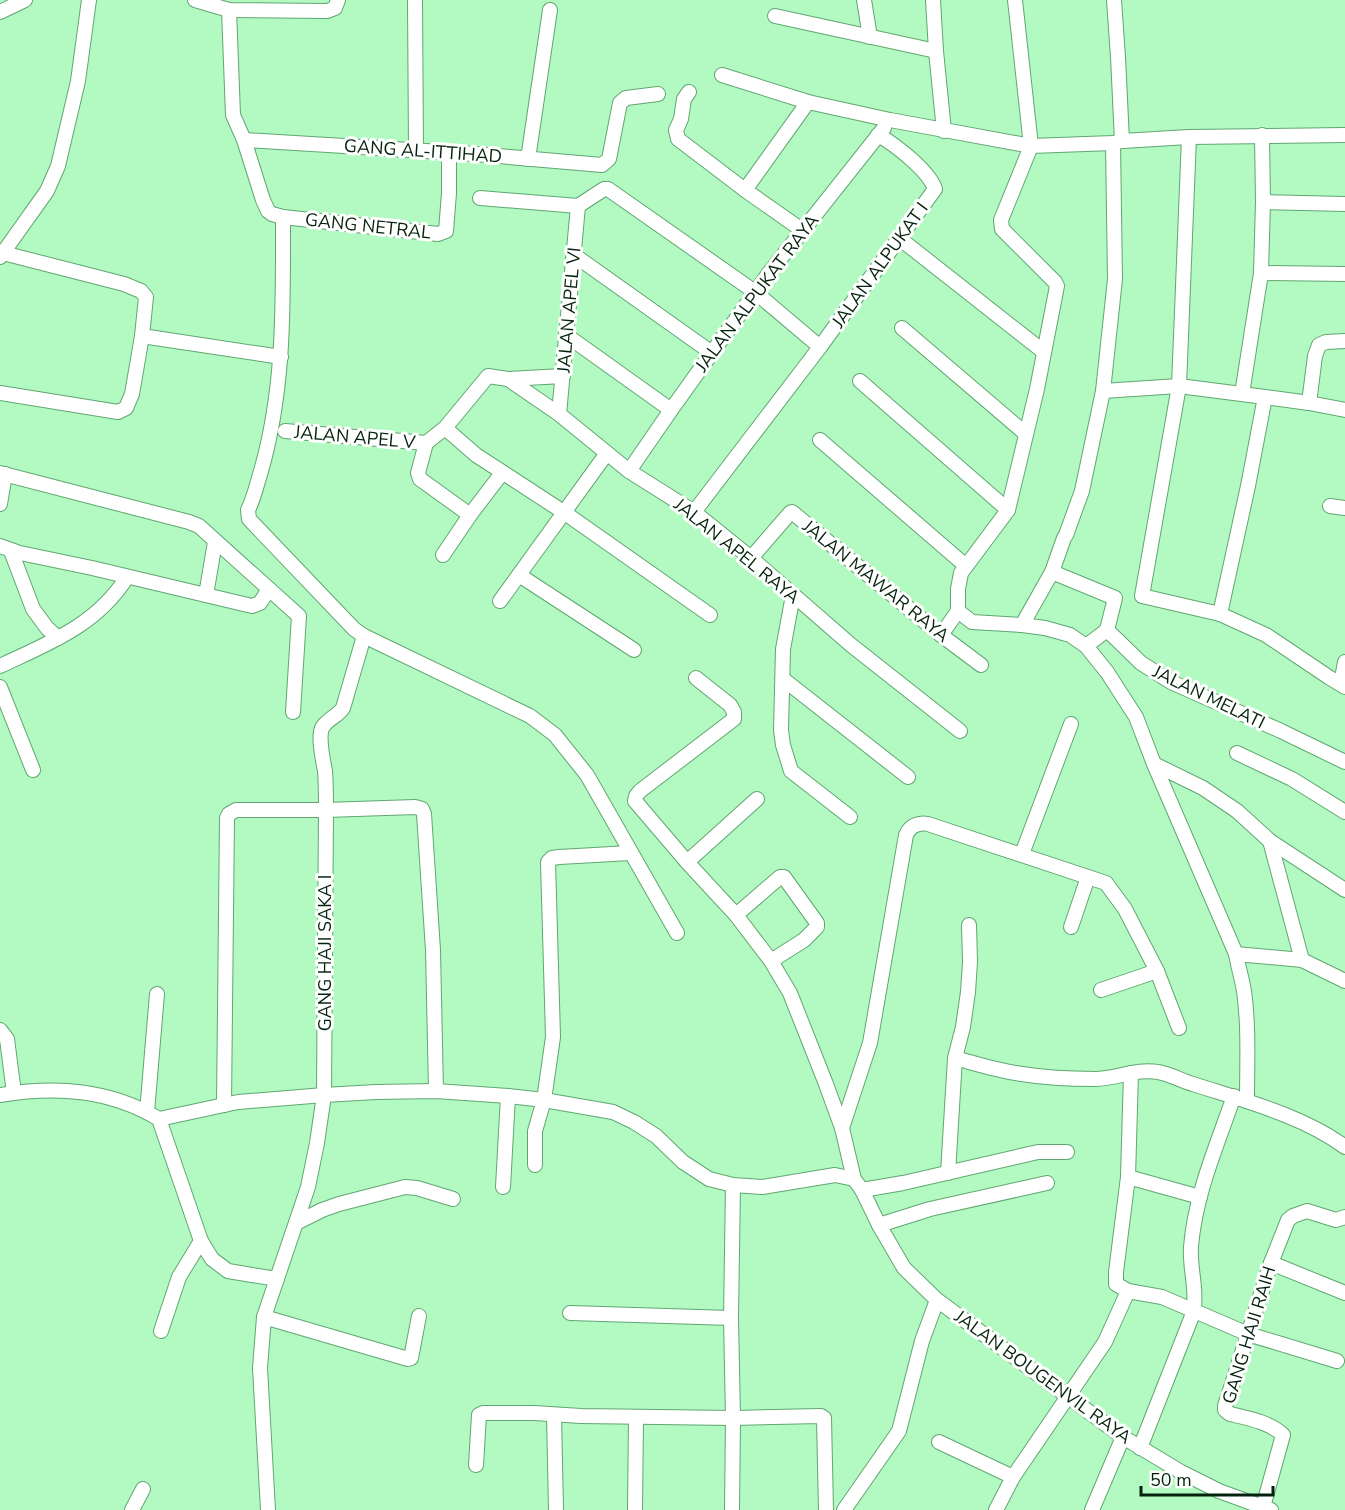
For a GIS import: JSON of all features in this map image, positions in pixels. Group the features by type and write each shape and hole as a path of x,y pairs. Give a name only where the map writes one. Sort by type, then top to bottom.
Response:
{"street":[{"path":"0,12 25,0"},
{"path":"0,393 118,412 126,408 132,394 146,297 141,291 124,284 2,255 47,191 58,166 78,81 89,0"},
{"path":"195,0 229,10 327,11 335,8 338,0"},
{"path":"416,0 416,150"},
{"path":"864,0 870,37"},
{"path":"933,0 944,131"},
{"path":"942,635 958,611 961,573 1008,510 1058,286 1002,229 1001,225 1030,146 1015,0"},
{"path":"1022,625 1052,572 1082,491 1103,391 1115,279 1119,57 1114,1"},
{"path":"229,10 233,115 268,211 283,217 281,357 265,455 248,510 249,519 354,629 364,636 530,716 555,735 587,775 676,933"},
{"path":"528,159 550,10"},
{"path":"775,16 936,51"},
{"path":"722,75 808,102 944,131 1030,146 1189,137 1345,135"},
{"path":"689,92 684,99 681,119 676,130 678,139 802,230"},
{"name":"GANG AL-ITTIHAD","path":"244,140 416,150 602,165 609,159 620,103 626,98 658,94"},
{"path":"745,190 808,102"},
{"name":"JALAN ALPUKAT RAYA","path":"629,471 755,292 890,120"},
{"name":"JALAN ALPUKAT I","path":"694,512 820,347 935,189 933,181 921,168 878,135"},
{"path":"1242,394 1261,273 1262,135"},
{"path":"1189,137 1179,386 1142,596 1220,614 1266,635 1343,686 1345,662"},
{"name":"GANG NETRAL","path":"283,217 444,233 449,193 449,153"},
{"name":"JALAN ALPUKAT I","path":"578,206 604,189 608,189 755,292 820,347"},
{"path":"480,198 578,206"},
{"path":"1263,202 1345,204"},
{"name":"JALAN APEL VI","path":"559,414 578,206"},
{"path":"899,238 1044,352"},
{"path":"574,255 712,353"},
{"path":"1261,273 1345,274"},
{"path":"902,328 1026,434"},
{"path":"566,335 671,410"},
{"path":"142,336 281,357"},
{"path":"1309,403 1315,356 1319,345 1326,342 1345,341"},
{"path":"470,515 420,478 418,473 426,443 445,428 488,376 508,379 563,376"},
{"name":"JALAN APEL RAYA","path":"508,379 559,414 629,471 694,512 851,645 960,731"},
{"path":"860,381 1008,510"},
{"path":"1103,391 1179,386 1309,403 1345,411"},
{"path":"1220,614 1265,397"},
{"path":"445,428 476,455 565,513 710,615"},
{"name":"JALAN APEL V","path":"285,431 426,443"},
{"path":"820,440 966,566"},
{"path":"500,601 607,453"},
{"path":"443,555 502,473"},
{"path":"0,504 3,474 199,526 299,616 293,712"},
{"path":"1330,506 1345,508"},
{"name":"JALAN MAWAR RAYA","path":"751,558 792,512 981,665"},
{"path":"206,595 215,542"},
{"path":"6,548 252,606 260,603 269,589"},
{"path":"6,548 33,609 46,628 58,638"},
{"path":"1052,572 1115,598 1107,630 1086,646"},
{"path":"519,575 634,650"},
{"path":"0,666 87,621 118,591 127,577"},
{"path":"793,595 783,649 781,730 783,745 791,771 850,817"},
{"path":"958,611 972,622 1045,628 1070,635 1086,646 1107,672 1136,717 1236,954 1244,989 1248,1047 1240,1098 1200,1197 1191,1248 1194,1311 1140,1448"},
{"name":"JALAN MELATI","path":"1107,630 1141,663 1171,682 1345,762"},
{"name":"GANG HAJI SAKA I","path":"268,1510 260,1368 264,1317 308,1187 324,1095 326,810 321,736 326,723 339,714 343,708 364,636"},
{"name":"JALAN BOUGENVIL RAYA","path":"696,678 730,705 734,712 734,719 640,791 635,801 736,915 771,961 790,993 801,1016 842,1128 858,1185 904,1268 936,1300 1123,1437 1181,1472 1219,1491 1267,1509"},
{"path":"783,679 909,777"},
{"path":"0,687 33,770"},
{"path":"1022,854 1071,724"},
{"path":"1237,753 1292,779 1345,812"},
{"path":"1154,764 1203,788 1237,811 1270,841 1345,890"},
{"path":"687,862 757,799"},
{"path":"224,1105 227,818 236,810 416,807 422,809 433,950 436,1091"},
{"path":"842,1128 870,1043 906,835 914,825 922,822 1106,883 1125,909 1157,970 1179,1028"},
{"path":"1270,841 1302,960"},
{"path":"535,1165 535,1131 544,1100 553,1037 548,862 552,858 559,857 630,853"},
{"path":"736,915 780,877 784,877 817,923 817,927 804,940 771,961"},
{"path":"1071,927 1088,877"},
{"path":"948,1173 955,1058 963,1027 968,992 969,925"},
{"path":"1236,954 1302,960 1345,981"},
{"path":"1101,990 1157,970"},
{"path":"157,994 153,1115 201,1241 212,1259 228,1271 277,1280"},
{"path":"0,1030 7,1039 7,1094 51,1091 90,1093 120,1100 153,1115 238,1102 376,1092 436,1091 544,1100 613,1112 656,1136 683,1162 709,1179 733,1185 762,1187 836,1175 858,1185 903,1183 1038,1152 1067,1152"},
{"path":"955,1058 1021,1074 1069,1079 1097,1079 1142,1071 1159,1072 1240,1098 1330,1136 1345,1147"},
{"path":"1131,1073 1128,1177 1116,1284 1128,1291 1162,1297 1248,1334 1337,1361"},
{"path":"503,1187 508,1096"},
{"path":"1128,1177 1200,1197"},
{"path":"879,1225 930,1209 1047,1183"},
{"path":"732,1510 733,1185"},
{"path":"296,1223 339,1204 405,1187 417,1188 453,1199"},
{"name":"GANG HAJI RAIH","path":"1267,1509 1283,1435 1279,1430 1268,1425 1224,1410 1271,1263 1288,1220 1307,1211 1335,1220 1345,1217"},
{"path":"161,1331 179,1277 201,1241"},
{"path":"1271,1263 1345,1293"},
{"path":"996,1510 1013,1477 1105,1342 1128,1291"},
{"path":"843,1510 899,1431 922,1341 936,1300"},
{"path":"570,1313 731,1318"},
{"path":"264,1317 408,1359 411,1358 419,1316"},
{"path":"476,1465 478,1415 480,1413 733,1419 823,1416 826,1510"},
{"path":"554,1415 556,1510"},
{"path":"635,1510 636,1417"},
{"path":"1092,1510 1123,1437"},
{"path":"939,1442 1013,1477"},
{"path":"132,1510 143,1489"}]}
